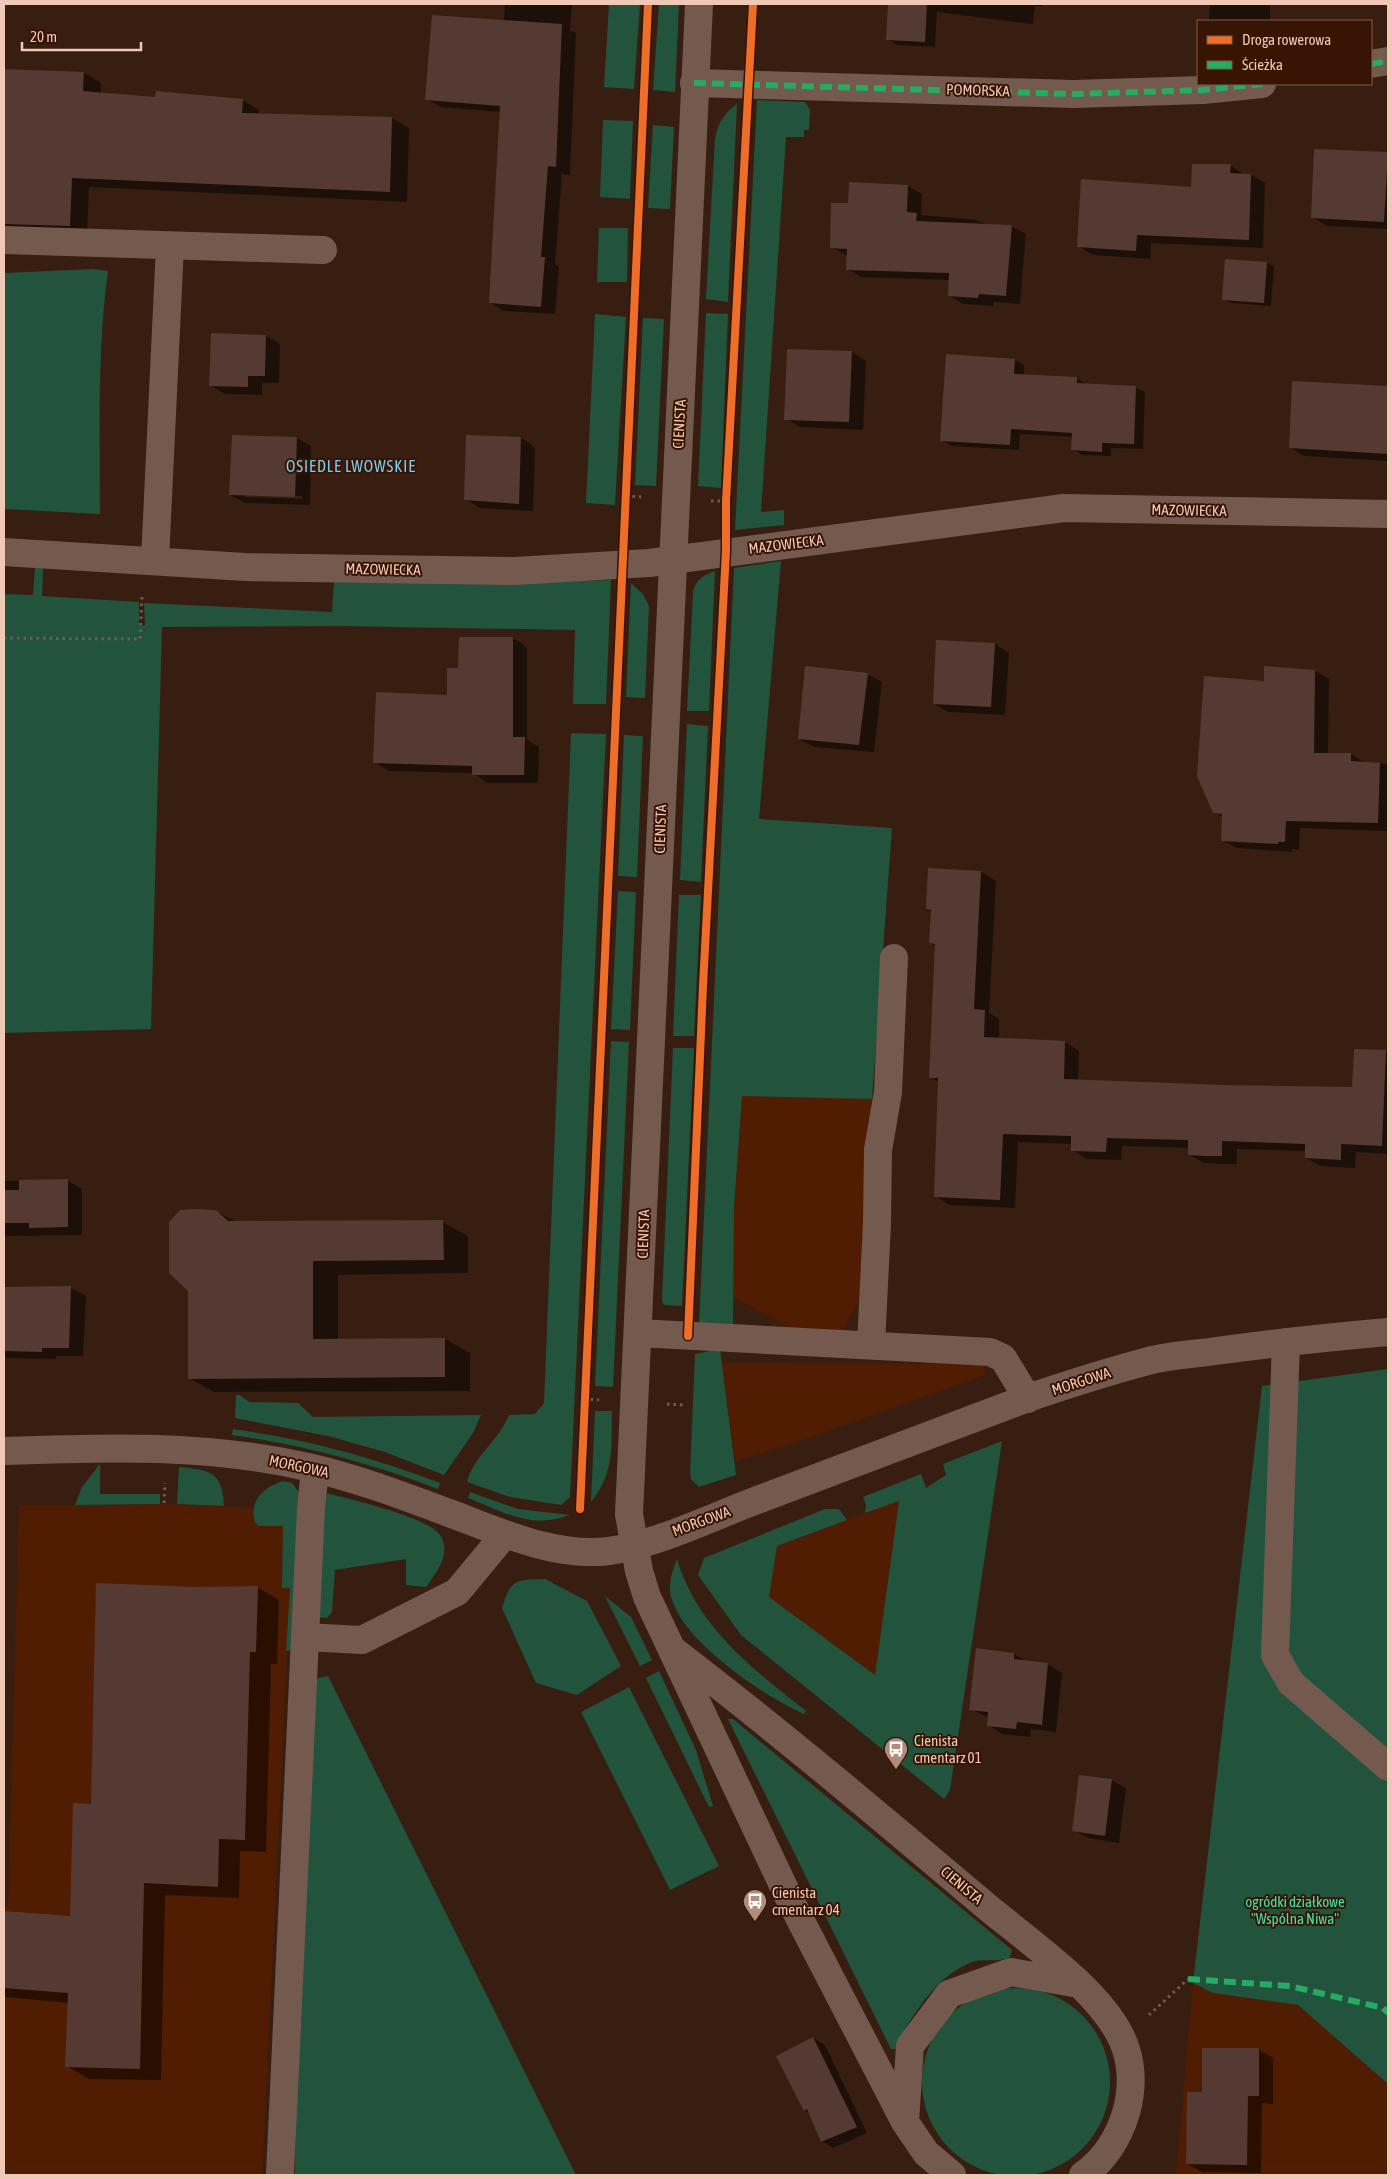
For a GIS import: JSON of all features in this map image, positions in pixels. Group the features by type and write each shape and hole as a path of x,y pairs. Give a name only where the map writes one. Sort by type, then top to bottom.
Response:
{"street":[{"name":"CIENISTA","path":"699,4 672,559 630,1514 634,1546 647,1597 789,1898 905,2122 926,2153 952,2175"},
{"path":"1372,64 1388,61"},
{"name":"POMORSKA","path":"694,83 1073,94 1175,91 1250,85"},
{"path":"4,240 323,250"},
{"path":"149,560 170,246"},
{"name":"MAZOWIECKA","path":"4,552 246,567 514,571 649,563 1064,508 1388,514"},
{"path":"871,1345 878,1223 878,1150 888,1092 894,958"},
{"name":"MORGOWA","path":"4,1451 120,1447 196,1449 282,1462 368,1483 505,1534 539,1544 587,1552 606,1551 634,1546 1028,1398 1096,1375 1155,1360 1286,1342 1388,1332"},
{"path":"638,1333 990,1352 998,1354 1003,1358 1028,1398"},
{"path":"1286,1342 1274,1655 1291,1682 1388,1767"},
{"path":"280,2175 311,1509 315,1469"},
{"path":"305,1637 362,1640 458,1592 505,1534"},
{"name":"CIENISTA","path":"670,1647 866,1805 1079,1984 1111,2018 1122,2038 1129,2062 1130,2085 1122,2126 1114,2144 1102,2159 1083,2175"},
{"path":"905,2122 910,2046 949,1994 1011,1972 1079,1984"}],"path":[{"path":"4,638 140,639 149,560"},
{"path":"1122,2038 1188,1979"}],"shaded area":[{"path":"742,1095 872,1099 859,1302 838,1336 799,1332 733,1297 734,1208"},
{"path":"722,1363 984,1364 985,1375 783,1447 735,1461"},
{"path":"899,1500 875,1675 769,1597 777,1546"},
{"path":"169,1504 254,1508 293,1530 262,2175 4,2175 4,1908 8,1908 19,1506"},
{"path":"1193,1983 1213,1993 1298,2005 1388,2084 1388,2175 1176,2175"}],"green space":[{"path":"609,4 640,4 634,89 604,87"},
{"path":"659,4 679,4 675,92 653,90"},
{"path":"757,100 805,102 810,110 809,130 804,130 804,137 786,137 761,512 784,510 784,525 735,530"},
{"path":"737,104 728,302 706,299 715,138 723,118"},
{"path":"603,120 633,121 630,199 600,197"},
{"path":"653,125 674,127 670,209 648,208"},
{"path":"599,228 628,228 627,282 597,282"},
{"path":"93,269 108,271 102,331 100,514 4,509 4,273"},
{"path":"706,313 728,314 721,488 698,486"},
{"path":"595,314 626,317 615,505 586,503"},
{"path":"643,318 664,319 656,486 635,485"},
{"path":"781,561 759,819 892,828 872,1099 742,1096 734,1208 733,1326 699,1323 734,568"},
{"path":"35,567 43,568 42,596 139,602 139,626 145,625 144,603 332,612 334,581 479,584 611,580 606,704 573,704 575,630 337,626 162,627 151,1029 4,1033 4,594 33,595"},
{"path":"715,571 709,711 687,711 693,593 700,579"},
{"path":"631,583 643,594 649,606 645,698 626,697"},
{"path":"687,724 708,726 701,882 680,880"},
{"path":"571,733 606,734 570,1497 561,1505 510,1497 467,1482 475,1464 499,1433 509,1415 535,1414 544,1403"},
{"path":"624,735 643,736 637,877 618,876"},
{"path":"618,891 636,892 630,1030 611,1029"},
{"path":"679,895 701,895 694,1036 673,1036"},
{"path":"611,1041 629,1042 613,1387 595,1386"},
{"path":"673,1048 694,1048 682,1306 664,1305 662,1300"},
{"path":"720,1349 736,1475 699,1487 691,1479 690,1473 695,1354"},
{"name":"ogródki działkowe \"Wspólna Niwa\"","path":"1388,1369 1388,2084 1298,2005 1213,1993 1193,1983 1262,1386"},
{"path":"236,1395 240,1395 249,1402 298,1403 313,1417 481,1415 473,1433 444,1475 385,1452 328,1436 235,1418"},
{"path":"595,1411 612,1411 611,1448 608,1470 599,1491 591,1502"},
{"path":"233,1429 286,1438 338,1450 390,1465 440,1483 438,1489 336,1456 285,1444 232,1435"},
{"path":"1002,1441 950,1790 944,1799 741,1635 698,1575 704,1558 825,1509 839,1509 847,1520 777,1546 769,1597 875,1675 899,1501 865,1513 866,1505 863,1497 921,1474 926,1488 946,1475 943,1464"},
{"path":"100,1464 100,1494 160,1494 160,1504 75,1505 82,1487"},
{"path":"179,1467 199,1469 212,1474 221,1486 224,1506 177,1504"},
{"path":"283,1481 292,1483 302,1496 293,1649 286,1651 290,1588 282,1588 283,1526 259,1526 255,1523 254,1515 254,1508 259,1496 269,1487"},
{"path":"470,1492 518,1509 570,1515 543,1521 530,1520 468,1498"},
{"path":"327,1493 408,1516 435,1530 442,1538 444,1545 443,1558 426,1587 406,1585 406,1559 335,1570 332,1612 327,1618 314,1617 322,1511"},
{"path":"677,1559 686,1583 698,1606 713,1626 747,1662 806,1711 804,1714 748,1682 709,1651 693,1634 680,1617 672,1600 670,1590 671,1579"},
{"path":"545,1579 587,1601 621,1666 577,1695 536,1683 502,1608 508,1591 516,1583"},
{"path":"605,1596 631,1617 652,1660 640,1666"},
{"path":"659,1671 696,1750 713,1806 709,1807 646,1678"},
{"path":"328,1676 576,2175 295,2175 298,2051 314,1679"},
{"path":"629,1687 719,1866 670,1890 581,1712"},
{"path":"728,1719 733,1719 1012,1950 1010,1957 1006,1959 972,1962 961,1967 942,1981 912,2018 897,2049 891,2049"},
{"path":"1025,1988 1052,1995 1083,2015 1103,2046 1109,2064 1109,2100 1103,2118 1083,2149 1052,2169 1034,2175 1007,2176 998,2175 972,2165 956,2155 943,2142 929,2118 923,2100 922,2073 923,2064 933,2038 943,2022 956,2009 980,1995 998,1989"}],"building":[{"path":"888,4 927,4 925,42 886,40"},
{"path":"432,15 562,24 556,167 548,166 541,257 545,257 541,307 489,303 500,106 425,100"},
{"path":"4,69 84,72 83,91 155,97 156,91 243,99 242,113 392,117 390,192 72,178 70,226 4,224"},
{"path":"1314,149 1388,152 1384,222 1311,218"},
{"path":"1192,164 1231,164 1230,173 1251,174 1249,240 1137,235 1136,251 1077,247 1081,179 1191,187"},
{"path":"849,182 908,185 907,212 917,213 916,221 1012,225 1006,296 979,294 978,298 948,296 949,273 846,270 847,249 830,248 831,203 848,203"},
{"path":"1225,259 1267,262 1264,303 1222,300"},
{"path":"211,333 266,335 265,376 248,376 248,387 209,386"},
{"path":"787,349 852,351 849,422 784,420"},
{"path":"946,354 1015,359 1014,374 1077,377 1077,383 1136,386 1134,444 1102,443 1102,452 1071,450 1072,433 1011,429 1010,445 940,441"},
{"path":"1292,381 1388,386 1388,454 1289,448"},
{"path":"232,435 297,437 295,497 229,495"},
{"path":"466,435 521,437 519,504 464,500"},
{"path":"459,637 513,637 513,737 525,737 524,775 472,775 472,766 373,763 376,692 447,695 447,668 458,668"},
{"path":"936,640 995,643 991,707 933,704"},
{"path":"805,666 868,673 859,745 798,739"},
{"path":"1264,666 1315,670 1314,753 1351,753 1351,761 1380,763 1378,823 1286,821 1285,842 1278,842 1278,844 1221,841 1222,814 1213,813 1197,776 1204,676 1264,681"},
{"path":"928,868 981,871 974,1009 985,1010 984,1037 1065,1041 1064,1079 1223,1085 1352,1087 1354,1049 1386,1050 1382,1146 1341,1144 1341,1160 1305,1158 1305,1144 1222,1141 1222,1156 1205,1156 1188,1155 1188,1140 1107,1138 1106,1152 1071,1151 1071,1136 1003,1134 1000,1200 934,1197 938,1078 929,1078 935,944 929,943 931,910 926,909"},
{"path":"68,1179 68,1227 29,1228 29,1223 4,1223 4,1190 19,1190 19,1180"},
{"path":"180,1210 216,1210 228,1221 443,1220 444,1260 313,1261 313,1339 445,1338 445,1377 188,1379 188,1291 169,1273 169,1222"},
{"path":"71,1286 69,1348 42,1348 42,1352 4,1351 4,1287"},
{"path":"96,1583 195,1587 258,1586 256,1652 250,1652 245,1840 219,1839 218,1887 144,1883 140,2069 65,2067 68,1993 4,1988 4,1911 70,1916 73,1803 91,1804"},
{"path":"976,1648 1014,1653 1014,1659 1048,1663 1042,1725 1017,1722 1016,1729 987,1726 988,1712 969,1710"},
{"path":"1079,1775 1112,1779 1105,1836 1072,1831"},
{"path":"813,2037 857,2127 821,2142 807,2109 804,2111 776,2056"},
{"path":"1202,2048 1259,2048 1259,2096 1248,2096 1247,2165 1186,2164 1187,2092 1202,2092"}],"marked path":[{"path":"1372,64 1388,61"},
{"path":"694,83 1073,94 1203,90 1252,85"},
{"path":"1188,1979 1290,1986 1383,2008 1388,2013"}],"cycle path":[{"path":"580,1509 648,4"},
{"path":"688,1336 703,986 726,551 726,501 753,4"}],"place":[{"name":"Cienista cmentarz 01","path":"896,1770"},
{"name":"Cienista cmentarz 04","path":"755,1922"}],"district":[{"name":"OSIEDLE LWOWSKIE","path":"351,466"}]}
